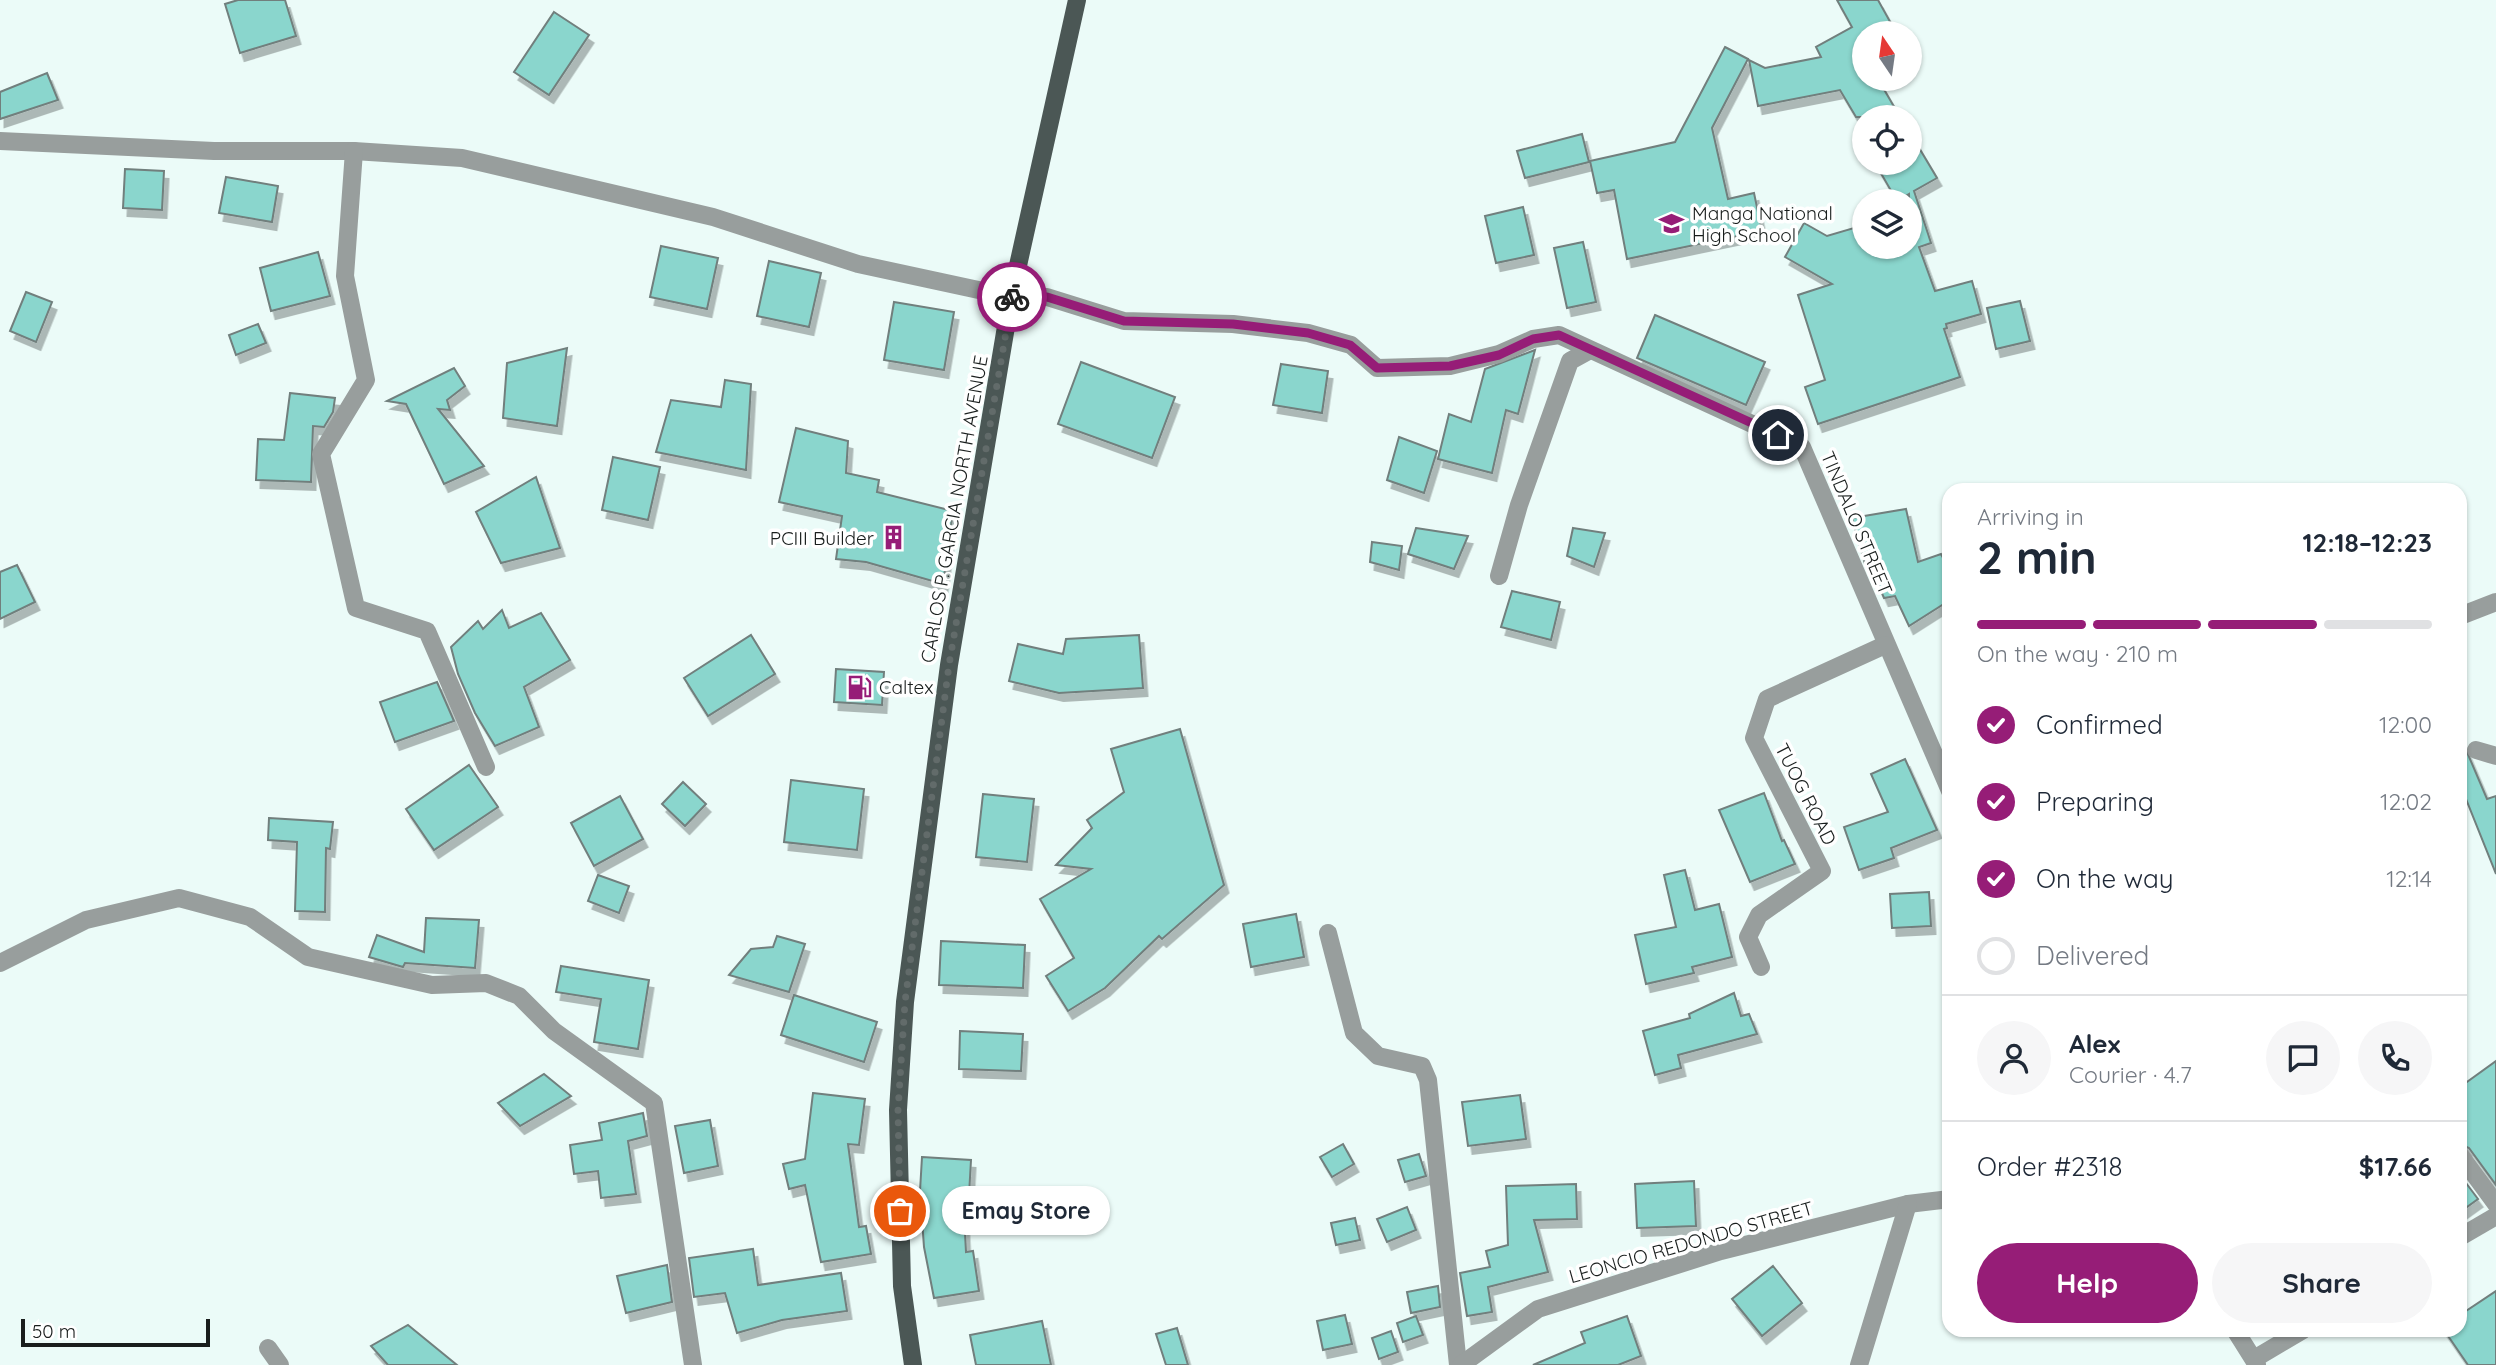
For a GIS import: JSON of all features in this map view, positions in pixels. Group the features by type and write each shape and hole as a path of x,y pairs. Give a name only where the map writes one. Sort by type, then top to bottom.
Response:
{"main road":[{"name":"CARLOS P. GARCIA NORTH AVENUE","path":"914,1365 902,1286 898,1110 905,1002 949,665 1011,297 1077,0"}],"street":[{"name":"TINDALO STREET","path":"0,141 214,151 354,151 462,158 713,217 858,264 1011,297 1047,297 1124,321 1233,324 1308,333 1350,345 1377,368 1450,366 1499,355 1533,339 1559,335 1802,447 1942,772"},
{"path":"354,151 345,276 366,380 321,454 356,608 427,631 486,767"},
{"path":"1499,576 1519,505 1570,361 1590,350"},
{"path":"2467,613 2496,601"},
{"name":"TUOG ROAD","path":"1761,967 1748,937 1759,915 1822,871 1754,738 1767,699 1885,645"},
{"path":"2476,750 2496,757"},
{"path":"0,963 86,920 179,898 250,917 308,957 432,985 486,983 519,996 554,1031 654,1103 693,1365"},
{"path":"1328,933 1354,1033 1378,1056 1422,1066 1428,1080 1460,1365"},
{"path":"2467,1165 2496,1204"},
{"name":"LEONCIO REDONDO STREET","path":"1460,1365 1538,1309 1721,1251 1908,1204 1942,1200"},
{"path":"1859,1365 1908,1204"},
{"path":"2467,1233 2496,1216"},
{"path":"2239,1337 2255,1362 2292,1337"},
{"path":"268,1348 280,1365"}],"building":[{"path":"238,0 285,0 296,36 240,53 225,4"},
{"path":"1837,0 1878,0 1890,21 1852,21 1852,27"},
{"path":"554,12 589,35 549,95 514,72"},
{"path":"1852,27 1852,91 1885,91 1893,105 1852,105 1852,110 1840,90 1758,106 1749,60 1765,68 1821,57 1816,47"},
{"path":"1725,47 1748,59 1712,128 1728,199 1754,193 1762,231 1627,259 1614,190 1597,193 1590,161 1675,142"},
{"path":"47,73 58,100 0,119 0,92"},
{"path":"1582,134 1589,162 1525,178 1517,151"},
{"path":"1922,153 1937,178 1918,189 1890,189 1882,175 1922,175"},
{"path":"125,169 164,171 162,210 123,208"},
{"path":"226,177 278,186 272,222 219,213"},
{"path":"1523,207 1534,255 1496,263 1485,216"},
{"path":"1922,215 1931,243 1922,246"},
{"path":"1804,223 1827,236 1852,229 1852,259 1922,259 1922,255 1935,291 1972,281 1981,314 1946,324 1947,328 1944,329 1960,377 1818,424 1805,387 1825,380 1798,295 1832,284 1785,257"},
{"path":"1583,242 1596,302 1567,308 1554,248"},
{"path":"661,246 718,258 707,309 650,297"},
{"path":"318,252 330,296 271,311 260,268"},
{"path":"769,261 821,273 809,327 757,316"},
{"path":"26,292 52,302 36,342 10,331"},
{"path":"2020,301 2030,341 1996,349 1987,308"},
{"path":"894,302 954,312 944,370 884,360"},
{"path":"1655,315 1765,362 1746,405 1637,358"},
{"path":"258,324 266,343 236,355 229,335"},
{"path":"567,348 557,426 503,418 507,363"},
{"path":"1535,350 1518,414 1506,410 1492,473 1438,459 1449,414 1471,422 1485,369"},
{"path":"1081,362 1175,397 1152,458 1058,424"},
{"path":"1281,364 1328,371 1322,413 1273,405"},
{"path":"454,368 465,386 447,400 450,410 438,409 484,466 444,484 406,404 387,401"},
{"path":"725,380 751,384 746,470 656,452 671,400 721,407"},
{"path":"290,393 335,398 333,412 324,427 313,426 311,482 256,480 258,439 284,440"},
{"name":"PCIII Builder","path":"796,428 848,441 846,473 879,480 877,492 953,511 943,584 866,562 836,559 842,516 779,502"},
{"path":"1399,437 1437,451 1424,493 1387,480"},
{"path":"613,457 660,467 648,520 602,510"},
{"path":"536,477 560,548 501,563 476,512"},
{"path":"1906,509 1918,562 1942,556 1942,605 1909,626 1895,596 1884,598 1869,563 1865,564 1852,518"},
{"path":"1416,528 1468,536 1454,569 1408,554"},
{"path":"1573,528 1605,533 1594,567 1567,556"},
{"path":"1372,542 1402,546 1399,570 1370,562"},
{"path":"17,565 35,602 0,619 0,572"},
{"path":"1512,591 1560,602 1551,640 1501,627"},
{"path":"502,610 509,628 541,613 570,660 524,687 539,727 495,746 475,713 458,674 451,647 478,621 483,629"},
{"path":"751,635 775,674 708,716 684,678"},
{"path":"1139,635 1143,688 1059,693 1009,681 1018,644 1063,654 1066,639"},
{"name":"Caltex","path":"836,669 884,672 882,705 834,702"},
{"path":"437,682 454,721 395,742 380,702"},
{"path":"1180,729 1224,885 1162,939 1159,936 1105,988 1068,1011 1046,976 1074,958 1040,899 1091,869 1056,865 1092,828 1087,820 1124,792 1111,749"},
{"path":"2467,752 2487,799 2496,796 2496,874 2467,802"},
{"path":"1905,759 1937,830 1891,848 1894,858 1859,870 1844,827 1888,812 1871,774"},
{"path":"469,765 498,807 434,850 406,809"},
{"path":"791,780 864,789 857,850 784,842"},
{"path":"683,782 706,804 685,826 662,804"},
{"path":"1764,793 1782,841 1784,840 1795,864 1750,882 1719,810"},
{"path":"983,794 1034,799 1027,862 976,857"},
{"path":"620,796 643,839 594,866 571,823"},
{"path":"269,818 333,822 330,849 326,848 325,912 295,911 297,842 268,840"},
{"path":"1685,870 1695,910 1719,904 1732,957 1692,967 1694,973 1646,984 1635,935 1676,927 1664,875"},
{"path":"598,875 629,886 619,913 588,901"},
{"path":"1929,892 1931,926 1892,928 1890,894"},
{"path":"1296,914 1304,957 1251,967 1243,924"},
{"path":"426,918 479,920 475,968 405,963 403,967 369,957 377,935 424,952"},
{"path":"777,936 805,944 789,992 729,975 751,949 773,947"},
{"path":"941,941 1025,945 1023,988 939,985"},
{"path":"561,966 649,980 638,1049 594,1042 601,999 556,992"},
{"path":"1734,993 1741,1016 1749,1014 1757,1034 1678,1055 1681,1068 1655,1075 1643,1031 1690,1018 1689,1014"},
{"path":"794,995 877,1022 864,1062 781,1035"},
{"path":"960,1031 1023,1034 1021,1071 959,1069"},
{"path":"2496,1061 2496,1185 2467,1147 2467,1082"},
{"path":"544,1074 571,1096 520,1126 498,1103"},
{"path":"813,1093 865,1099 859,1145 848,1144 859,1227 866,1226 871,1254 821,1262 805,1185 789,1189 783,1164 805,1159"},
{"path":"1520,1095 1526,1139 1468,1146 1462,1102"},
{"path":"643,1113 647,1136 628,1141 636,1194 601,1198 598,1171 574,1174 570,1145 602,1140 599,1123"},
{"path":"710,1120 718,1166 684,1173 675,1126"},
{"path":"1343,1144 1354,1164 1332,1177 1320,1157"},
{"path":"1419,1154 1426,1176 1405,1182 1398,1160"},
{"path":"922,1157 971,1160 969,1195 963,1195 966,1252 973,1251 979,1291 934,1298 924,1247 920,1191"},
{"path":"1694,1181 1696,1226 1637,1228 1635,1184"},
{"path":"1576,1184 1577,1219 1534,1220 1548,1272 1488,1287 1492,1312 1467,1316 1460,1273 1490,1267 1486,1251 1508,1245 1506,1186"},
{"path":"2467,1184 2478,1199 2467,1207"},
{"path":"1407,1207 1416,1230 1387,1242 1377,1219"},
{"path":"1355,1218 1360,1240 1336,1245 1331,1223"},
{"path":"753,1249 758,1285 841,1273 847,1311 782,1320 737,1333 725,1293 694,1297 689,1258"},
{"path":"667,1265 672,1302 626,1313 617,1276"},
{"path":"1773,1266 1802,1303 1762,1336 1732,1299"},
{"path":"1438,1286 1440,1307 1411,1313 1407,1292"},
{"path":"2496,1291 2496,1365 2468,1365 2449,1337 2467,1337 2467,1310"},
{"path":"1345,1315 1352,1344 1323,1350 1317,1321"},
{"path":"1416,1316 1423,1335 1403,1342 1397,1323"},
{"path":"1627,1316 1641,1356 1618,1365 1533,1365 1585,1343 1581,1332"},
{"path":"1042,1321 1051,1365 976,1365 970,1335"},
{"path":"408,1325 457,1365 388,1365 371,1346"},
{"path":"1177,1328 1188,1365 1166,1365 1156,1334"},
{"path":"1391,1331 1398,1352 1379,1359 1372,1338"}],"way so far":[{"path":"900,1211 898,1110 905,1002 949,665 1012,297"}],"place":[{"name":"Manga National High School","path":"1672,224"},
{"name":"PCIII Builder","path":"894,538"},
{"name":"Caltex","path":"859,687"},
{"name":"Emay Store","path":"900,1211"}],"route":[{"path":"1012,297 1047,297 1124,321 1233,324 1308,333 1350,345 1377,368 1450,366 1499,355 1533,339 1559,335 1778,435"}]}
